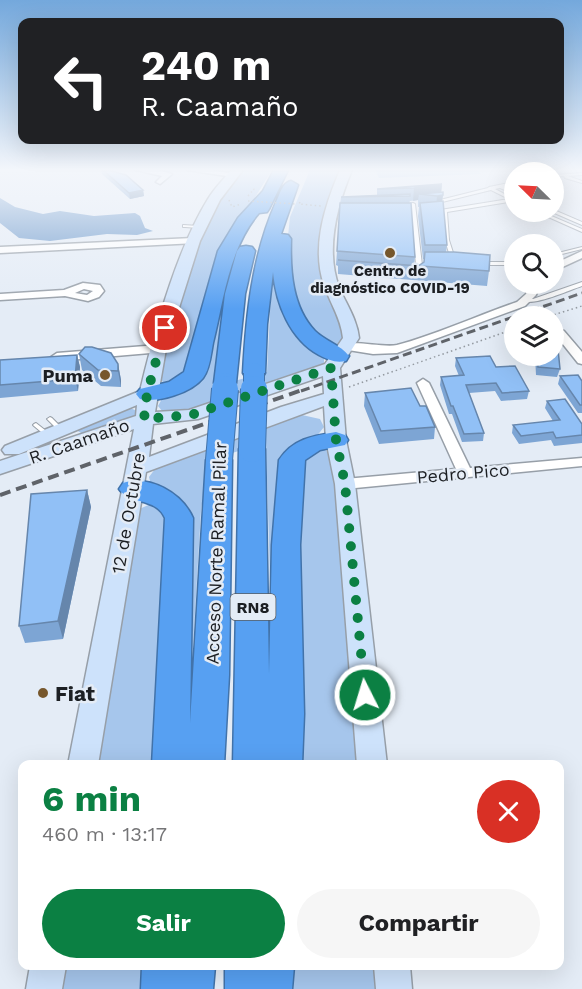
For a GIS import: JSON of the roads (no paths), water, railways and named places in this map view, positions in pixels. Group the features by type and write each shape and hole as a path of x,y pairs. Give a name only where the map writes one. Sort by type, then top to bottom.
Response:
{"highway":[{"path":"147,394 177,387 195,375 227,251 244,221 254,216"},
{"name":"Acceso Norte Ramal Pilar","path":"206,760 212,675 219,460 225,383 238,279 249,241 273,216"},
{"name":"Acceso Norte Ramal Pilar","path":"252,760 252,449 258,294 268,248 282,216"},
{"path":"288,216 281,275 285,297 311,339 327,351 339,356"},
{"path":"283,760 286,714 286,545 292,460 303,447 336,431"},
{"path":"134,479 172,504 179,518 171,760"},
{"path":"164,989 165,970"},
{"path":"190,989 192,970"},
{"path":"248,970 248,989"},
{"path":"269,989 271,970"}],"street":[{"name":"12 de Octubre","path":"84,760 147,394 192,232 203,216"},
{"path":"336,216 328,239 335,296 350,327 351,338 339,356 341,395 336,431 345,484 372,760"},
{"path":"0,260 0,250 192,232"},
{"path":"564,263 582,254"},
{"path":"0,297 66,293"},
{"path":"339,356 373,350 397,349 524,301 531,294"},
{"path":"564,338 582,360"},
{"path":"45,358 158,350"},
{"name":"R. Caamaño","path":"0,468 54,433 144,419 191,415 339,356"},
{"path":"423,383 465,473"},
{"name":"R. Caamaño","path":"0,456 147,394"},
{"path":"134,479 159,458 288,411 341,395"},
{"path":"288,411 315,413 336,431"},
{"name":"Pedro Pico","path":"345,484 582,462"},
{"path":"44,989 47,970"},
{"path":"392,970 394,989"}],"lane":[{"path":"405,275 417,276 419,262 414,216"},
{"path":"445,216 447,240 454,263"},
{"path":"565,216 582,224"},
{"path":"562,222 582,231"},
{"path":"564,252 582,248"},
{"path":"419,262 431,263"},
{"path":"442,263 465,263"},
{"path":"475,264 504,264"},
{"path":"524,301 534,301 582,284"}],"railway":[{"path":"301,391 582,293"},
{"path":"0,495 305,389"}],"place":[{"name":"Centro de diagnóstico COVID-19","path":"390,253"},
{"name":"Puma","path":"105,375"},
{"name":"Fiat","path":"43,693"}]}
